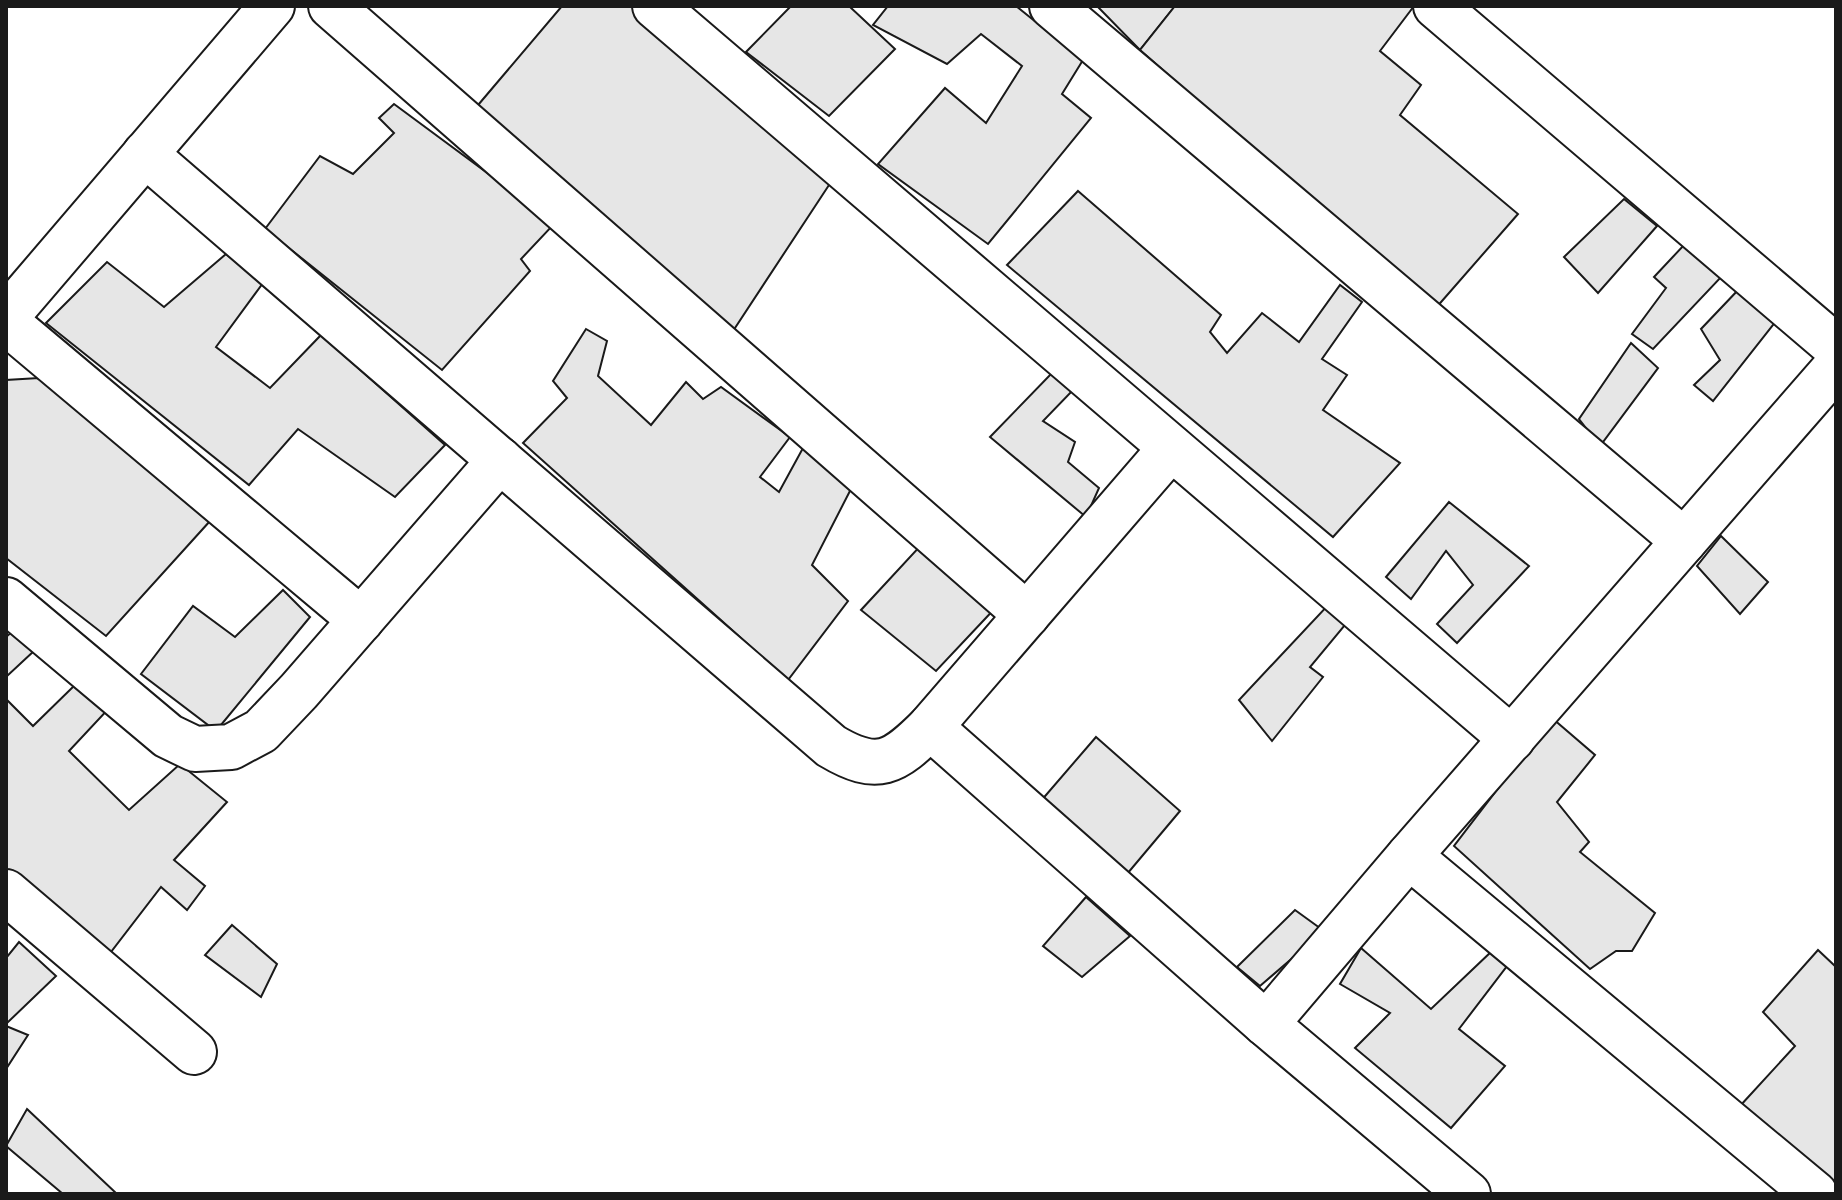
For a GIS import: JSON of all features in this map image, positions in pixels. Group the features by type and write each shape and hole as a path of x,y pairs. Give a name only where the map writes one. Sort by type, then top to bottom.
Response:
{"street":[{"path":"272,6 8,311 361,620"},
{"path":"331,6 1027,615"},
{"path":"655,6 1512,739"},
{"path":"1052,6 1684,541"},
{"path":"1436,6 1836,347"},
{"path":"145,154 831,746 856,760 883,762 905,751 930,727 1171,448"},
{"path":"1266,1024 1836,367"},
{"path":"6,600 168,736 195,749 231,747 261,731 500,460"},
{"path":"930,727 1266,1024 1468,1194"},
{"path":"1409,856 1815,1194"},
{"path":"6,892 194,1052"}],"building":[{"path":"562,6 636,6 831,182 733,331 473,111"},
{"path":"791,6 849,6 895,49 829,116 746,52"},
{"path":"888,6 1016,6 1083,60 1062,94 1091,118 988,244 878,164 945,88 986,123 1022,66 981,34 947,64 873,25"},
{"path":"1097,6 1175,6 1140,50"},
{"path":"1175,6 1414,6 1380,51 1421,85 1400,115 1518,214 1435,309 1140,50"},
{"path":"394,104 555,223 521,259 530,271 442,370 265,229 320,156 353,174 394,133 379,118"},
{"path":"1078,191 1221,315 1210,332 1227,353 1262,313 1299,342 1340,285 1362,302 1322,359 1347,375 1323,410 1400,463 1333,537 1007,265"},
{"path":"1624,199 1657,226 1598,293 1564,257"},
{"path":"1684,245 1724,274 1653,349 1632,334 1666,288 1654,277"},
{"path":"226,254 263,283 216,347 270,388 321,335 445,445 395,497 298,429 249,485 46,323 107,262 164,307"},
{"path":"1740,288 1776,321 1713,401 1694,385 1720,360 1701,329"},
{"path":"586,329 607,341 598,376 651,425 686,382 703,399 721,387 790,437 760,477 779,492 803,448 852,487 812,565 848,601 788,680 523,443 567,398 553,381"},
{"path":"1631,343 1658,368 1600,446 1579,419"},
{"path":"1051,374 1075,388 1043,421 1075,442 1068,462 1099,488 1086,517 990,437"},
{"path":"39,378 210,521 106,636 6,558 6,380"},
{"path":"1449,502 1529,566 1457,643 1437,624 1473,585 1446,551 1411,599 1386,577"},
{"path":"1721,536 1768,582 1740,614 1697,566"},
{"path":"922,544 999,604 936,671 861,610"},
{"path":"283,590 310,617 216,731 141,674 193,606 235,637"},
{"path":"1330,603 1350,619 1310,667 1323,677 1272,741 1239,700"},
{"path":"13,631 35,650 6,677 6,637"},
{"path":"79,681 113,704 69,751 129,810 180,764 227,802 174,860 205,886 187,910 161,887 104,961 6,875 6,699 33,726"},
{"path":"1552,718 1595,755 1557,802 1589,842 1580,852 1655,913 1632,951 1616,951 1590,969 1454,846"},
{"path":"1096,737 1180,811 1122,880 1040,802"},
{"path":"1086,897 1130,936 1082,977 1043,946"},
{"path":"1295,910 1324,931 1260,986 1237,967"},
{"path":"232,925 277,964 261,997 205,955"},
{"path":"19,942 56,976 6,1024 6,958"},
{"path":"1361,948 1431,1009 1492,951 1507,966 1459,1029 1505,1066 1451,1128 1355,1048 1390,1013 1340,984"},
{"path":"1818,950 1836,967 1836,1185 1740,1106 1795,1046 1763,1012"},
{"path":"6,1026 28,1035 6,1069"},
{"path":"27,1109 117,1194 63,1194 6,1146"}]}
